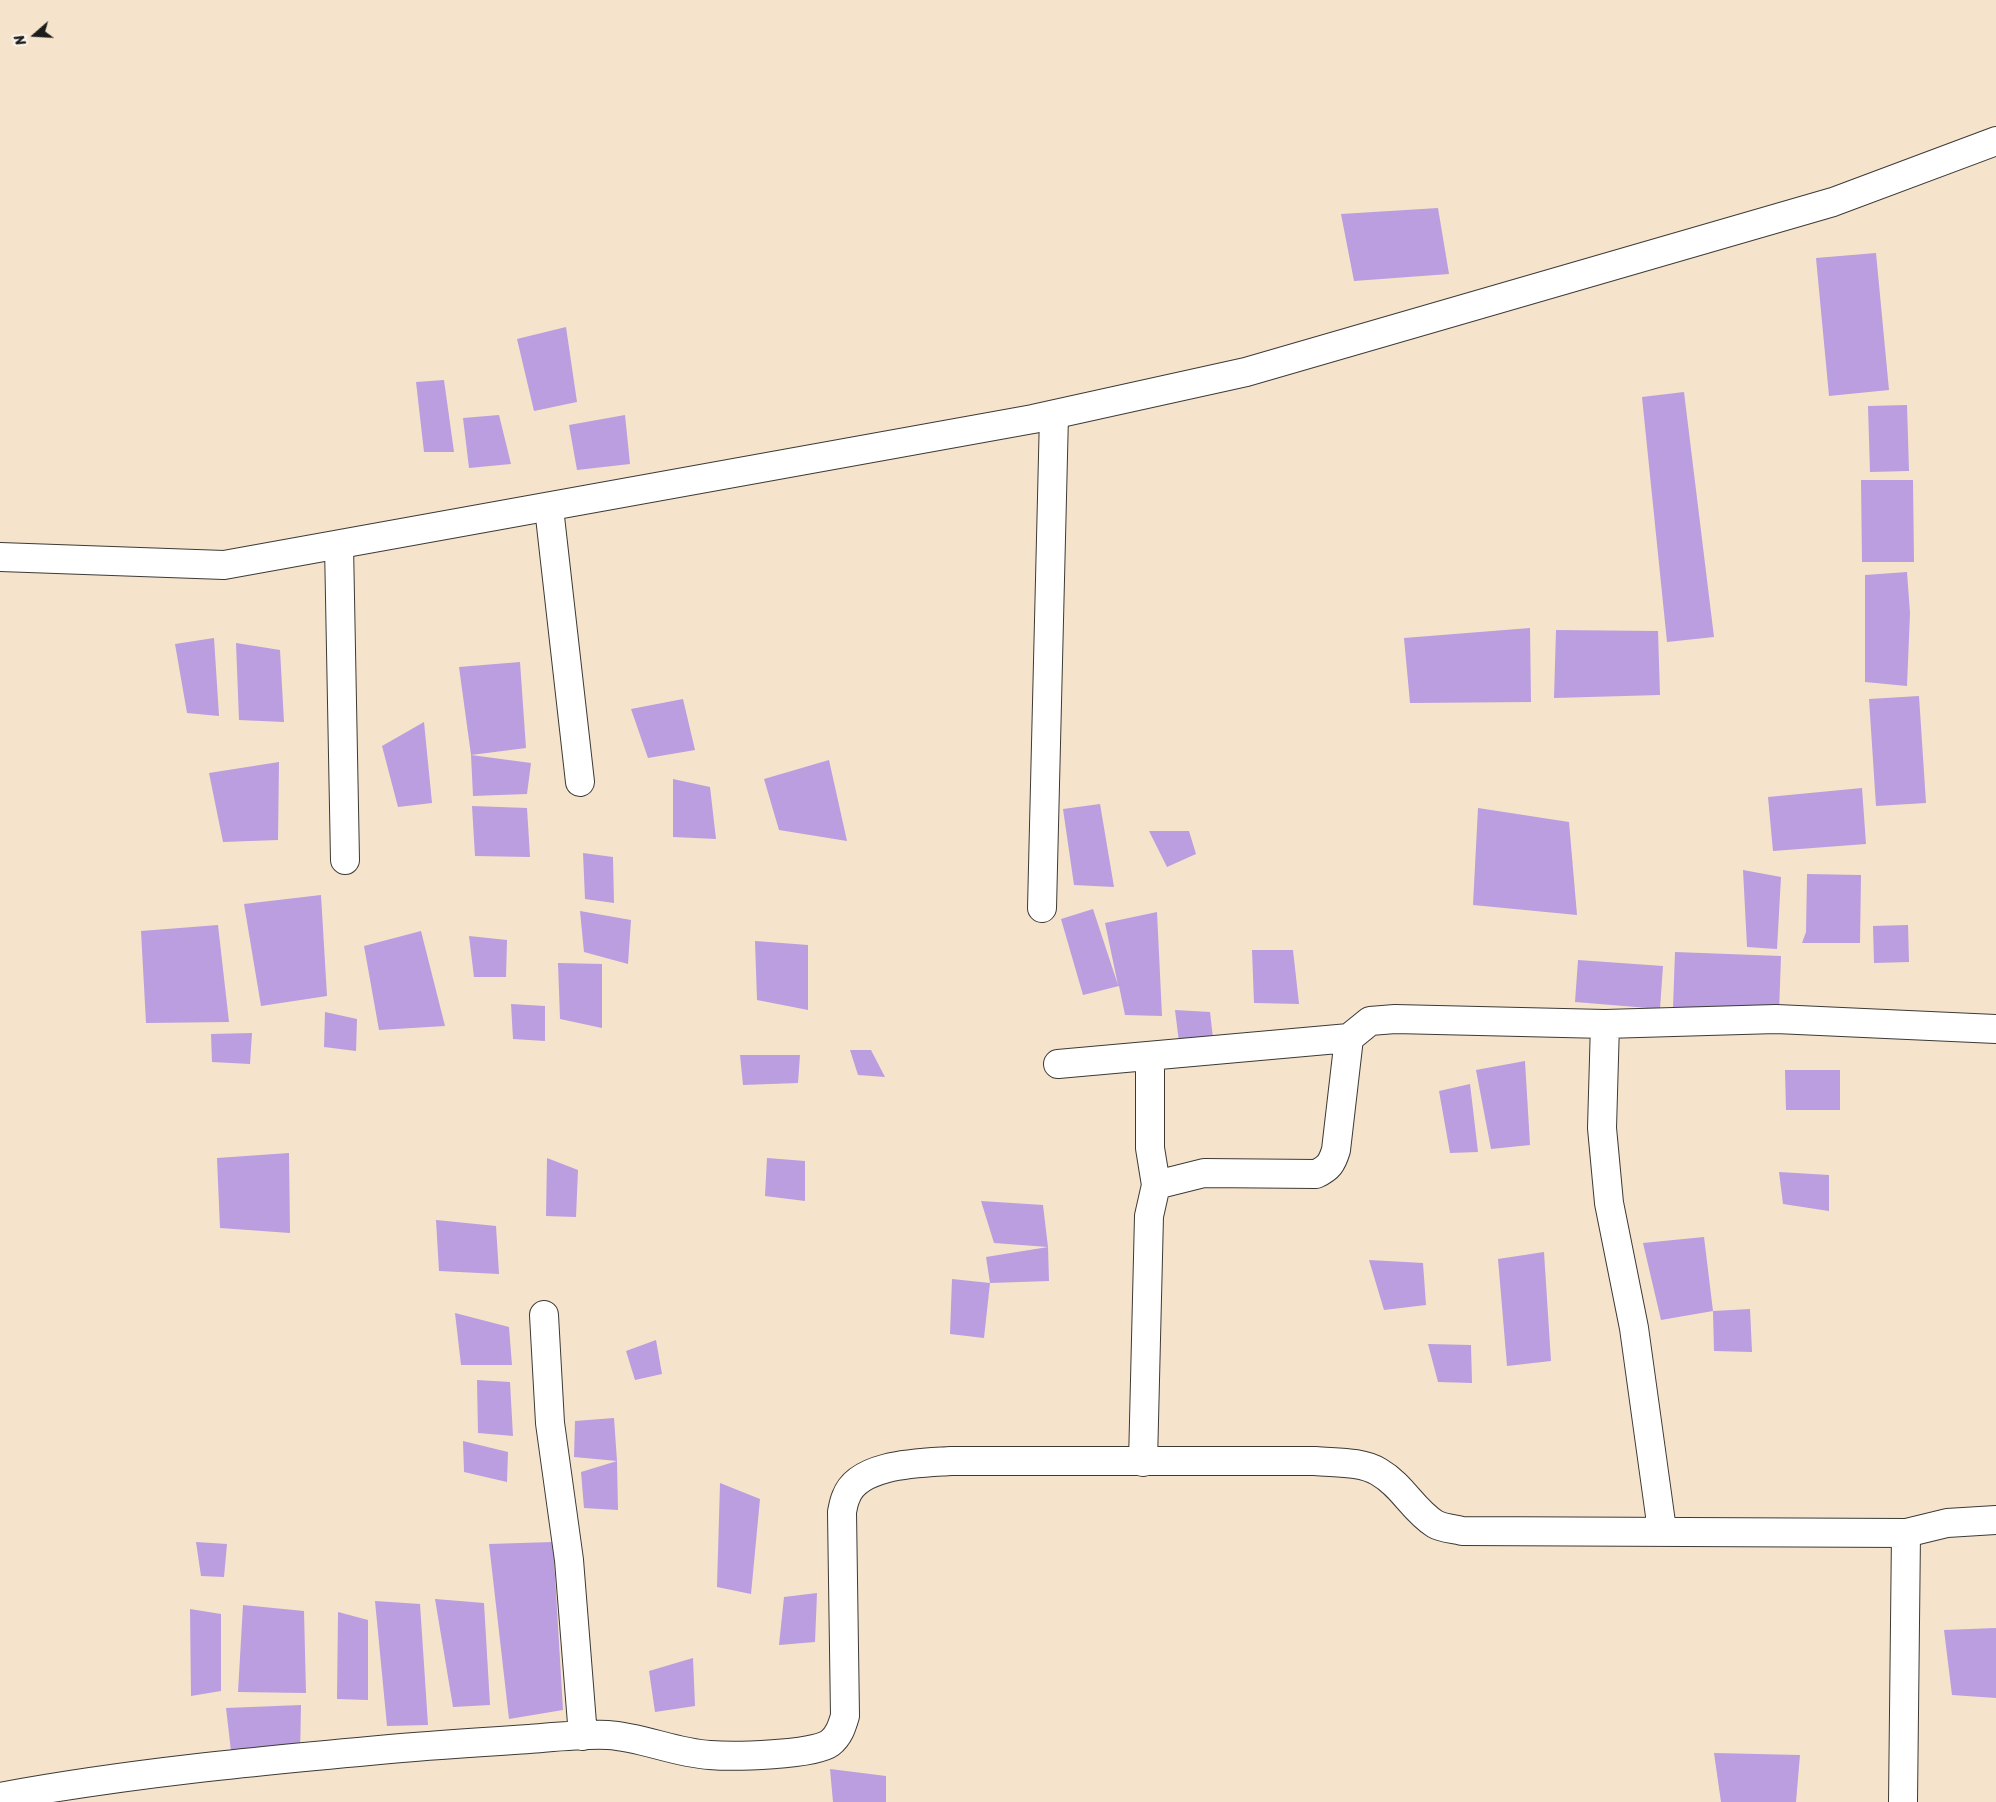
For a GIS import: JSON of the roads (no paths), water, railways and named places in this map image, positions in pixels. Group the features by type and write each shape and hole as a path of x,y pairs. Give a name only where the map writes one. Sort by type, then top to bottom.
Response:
{"street":[{"path":"0,557 224,565 549,508 1054,415 1246,372 1833,202 1996,141"},
{"path":"1042,908 1054,415"},
{"path":"549,508 580,782"},
{"path":"339,545 345,860"},
{"path":"1058,1064 1348,1038 1370,1021 1394,1019 1604,1024 1776,1019 1996,1029"},
{"path":"1604,1024 1602,1128 1609,1203 1634,1328 1662,1530"},
{"path":"1156,1185 1204,1173 1316,1174 1326,1169 1332,1164 1336,1150 1348,1038"},
{"path":"1143,1462 1149,1216 1156,1185 1150,1148 1150,1056"},
{"path":"544,1315 550,1423 569,1560 582,1736"},
{"path":"0,1797 124,1776 244,1762 434,1745 582,1736 607,1735 633,1738 662,1747 710,1755 809,1751 830,1743 840,1733 845,1716 842,1512 846,1496 856,1483 874,1473 899,1464 951,1461 1315,1461 1353,1464 1377,1470 1398,1484 1410,1502 1437,1525 1462,1531 1906,1532 1947,1523 1996,1520"},
{"path":"1903,1802 1906,1532"}]}
